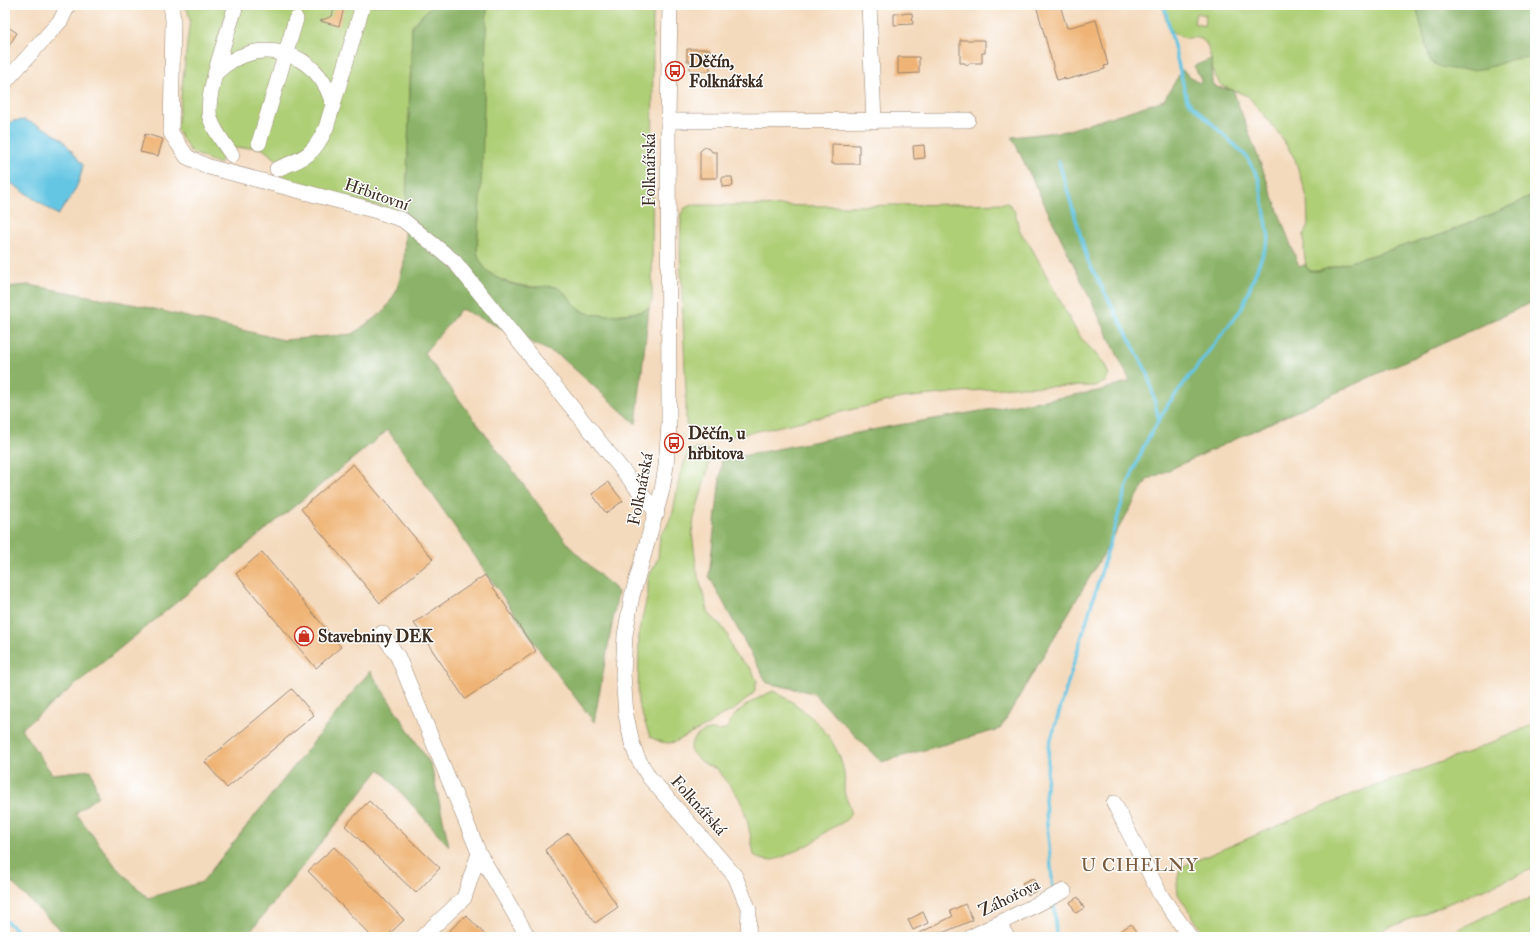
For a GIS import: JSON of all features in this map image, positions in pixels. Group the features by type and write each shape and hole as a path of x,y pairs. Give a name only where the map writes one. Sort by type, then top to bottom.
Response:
{"street":[{"path":"5,82 61,20 68,5"},
{"name":"Hřbitovní","path":"171,5 173,20 171,133 187,157 209,168 373,210 402,220 454,261 657,513"},
{"path":"232,155 216,133 210,117 209,103 216,73 236,5"},
{"path":"277,169 300,159 311,152 319,143 326,128 333,106 362,5"},
{"name":"Folknářská","path":"670,5 668,121 669,424 666,466 657,513 632,596 625,635 623,674 624,701 628,729 638,757 649,777 735,876 749,910 748,937"},
{"path":"869,5 874,121"},
{"path":"258,144 296,19"},
{"path":"216,73 229,62 248,54 264,51 285,53 300,60 316,73 326,86 333,106"},
{"path":"668,121 968,120"},
{"path":"382,633 398,657 479,853 528,937"},
{"path":"1114,803 1161,896 1190,937"},
{"path":"422,937 464,898 479,853"},
{"name":"Záhořova","path":"971,937 1064,891"},
{"path":"999,924 1007,937"}],"green space":[{"path":"186,5 432,5 412,26 406,214 284,180 281,163 263,149 254,147 230,149 219,164 191,152 177,130 190,19"},
{"path":"432,5 487,5 482,168 477,250 482,264 496,277 515,285 528,287 549,286 559,288 579,309 591,314 621,314 637,312 649,308 636,424 560,356 461,309 424,353 572,549 618,592 594,722 545,658 388,430 21,729 52,774 91,770 98,796 76,813 117,868 148,898 202,882 370,671 431,765 449,846 380,769 246,937 67,937 5,876 5,287 29,285 137,305 284,340 353,334 384,311 396,292 404,264 412,26"},
{"path":"487,5 653,5 652,300 649,308 644,311 614,315 590,314 577,307 558,288 523,286 500,279 490,274 483,267 478,258 477,236"},
{"path":"1164,5 1418,5 1417,10 1430,60 1464,67 1482,68 1509,59 1523,57 1529,58 1535,62 1535,195 1440,235 1319,271 1311,271 1306,267 1304,251 1304,234 1308,225 1307,197 1295,159 1280,135 1248,96 1222,86 1212,67 1206,43 1202,39 1186,38 1175,34 1168,26","holes":["1196,13 1206,15 1204,26 1194,23"]},
{"path":"1418,5 1535,5 1535,59 1514,59 1481,69 1454,70 1441,67 1430,61 1417,10"},
{"path":"1211,59 1212,83 1216,87 1233,90 1299,267 1306,264 1306,267 1311,271 1319,271 1440,235 1535,195 1535,301 1147,480 1000,729 881,762 813,693 767,683 709,576 722,460 887,427 1098,391 1130,381 1012,137 1066,131 1164,100 1182,70 1199,83 1201,82 1201,79 1194,66"},
{"path":"1007,203 1013,209 1021,233 1029,243 1074,327 1081,338 1104,363 1109,375 1105,382 1095,386 1011,387 902,398 732,436 700,437 686,424 680,250 681,214 685,208 692,205 850,206"},
{"path":"707,449 710,456 708,469 694,518 692,533 697,572 709,614 720,624 727,634 734,654 751,669 757,681 754,693 734,710 720,716 708,725 675,742 669,743 661,742 650,737 638,703 639,631 648,594 648,579 658,558 660,536 667,526 673,512 680,474 689,450"},
{"path":"773,691 797,705 808,714 827,735 835,747 841,760 844,775 844,791 851,811 846,820 825,832 811,844 782,857 765,860 754,855 747,819 737,794 717,768 706,765 690,750 694,739 697,736 707,730 720,731 726,729 732,718 741,709 756,699"},
{"path":"1535,724 1535,868 1366,937 1206,937 1178,894 1177,883 1179,872 1183,866 1353,794 1469,752"},
{"path":"1535,897 1535,937 1442,937 1507,906"}],"water":[{"path":"25,120 46,129 62,139 83,165 77,186 58,215 5,179 5,127 13,121"}],"building":[{"path":"335,5 345,5 339,26 320,21 332,16"},
{"path":"1036,5 1060,5 1067,28 1096,20 1108,65 1104,66 1105,69 1065,80 1065,78 1057,80"},
{"path":"912,13 913,24 894,25 894,14"},
{"path":"5,25 17,33 5,52"},
{"path":"960,40 985,40 985,53 982,53 982,63 970,63 967,66 965,63 960,63"},
{"path":"687,49 710,49 710,71 690,71 690,61 687,61"},
{"path":"898,57 919,57 919,73 898,74"},
{"path":"145,134 163,139 158,156 140,152"},
{"path":"832,144 859,145 859,164 832,164"},
{"path":"924,145 925,158 914,159 913,146"},
{"path":"705,147 710,149 712,152 717,152 717,178 700,178 700,151"},
{"path":"722,177 732,177 733,186 722,187"},
{"path":"353,464 433,559 380,603 301,509"},
{"path":"608,482 623,501 606,513 592,494"},
{"path":"262,552 341,647 316,668 236,574"},
{"path":"485,575 536,651 465,699 414,623"},
{"path":"292,689 314,715 227,788 205,762"},
{"path":"369,801 440,868 416,893 345,826"},
{"path":"568,833 618,907 595,923 545,850"},
{"path":"334,847 404,920 386,937 372,937 308,871"},
{"path":"1033,878 1039,890 1028,895 1022,883"},
{"path":"1078,897 1084,908 1076,913 1070,902"},
{"path":"965,904 973,920 942,933 943,937 912,937 953,916 950,911"},
{"path":"923,912 928,923 913,930 908,920"},
{"path":"466,915 487,937 443,937"},
{"path":"1131,924 1136,932 1129,937 1111,937"}],"waterway":[{"path":"1053,890 1045,801 1049,746 1127,486 1145,444 1169,403 1242,308 1269,238 1259,179 1246,156 1187,100 1164,5"},
{"path":"1059,162 1088,261 1148,374 1159,420"},
{"path":"1054,900 1056,937"},
{"path":"5,920 24,937"}],"place":[{"name":"Děčín, Folknářská","path":"675,71"},
{"name":"Děčín, u hřbitova","path":"674,443"},
{"name":"Stavebniny DEK","path":"304,636"}],"district":[{"name":"U CIHELNY","path":"1140,865"}]}
